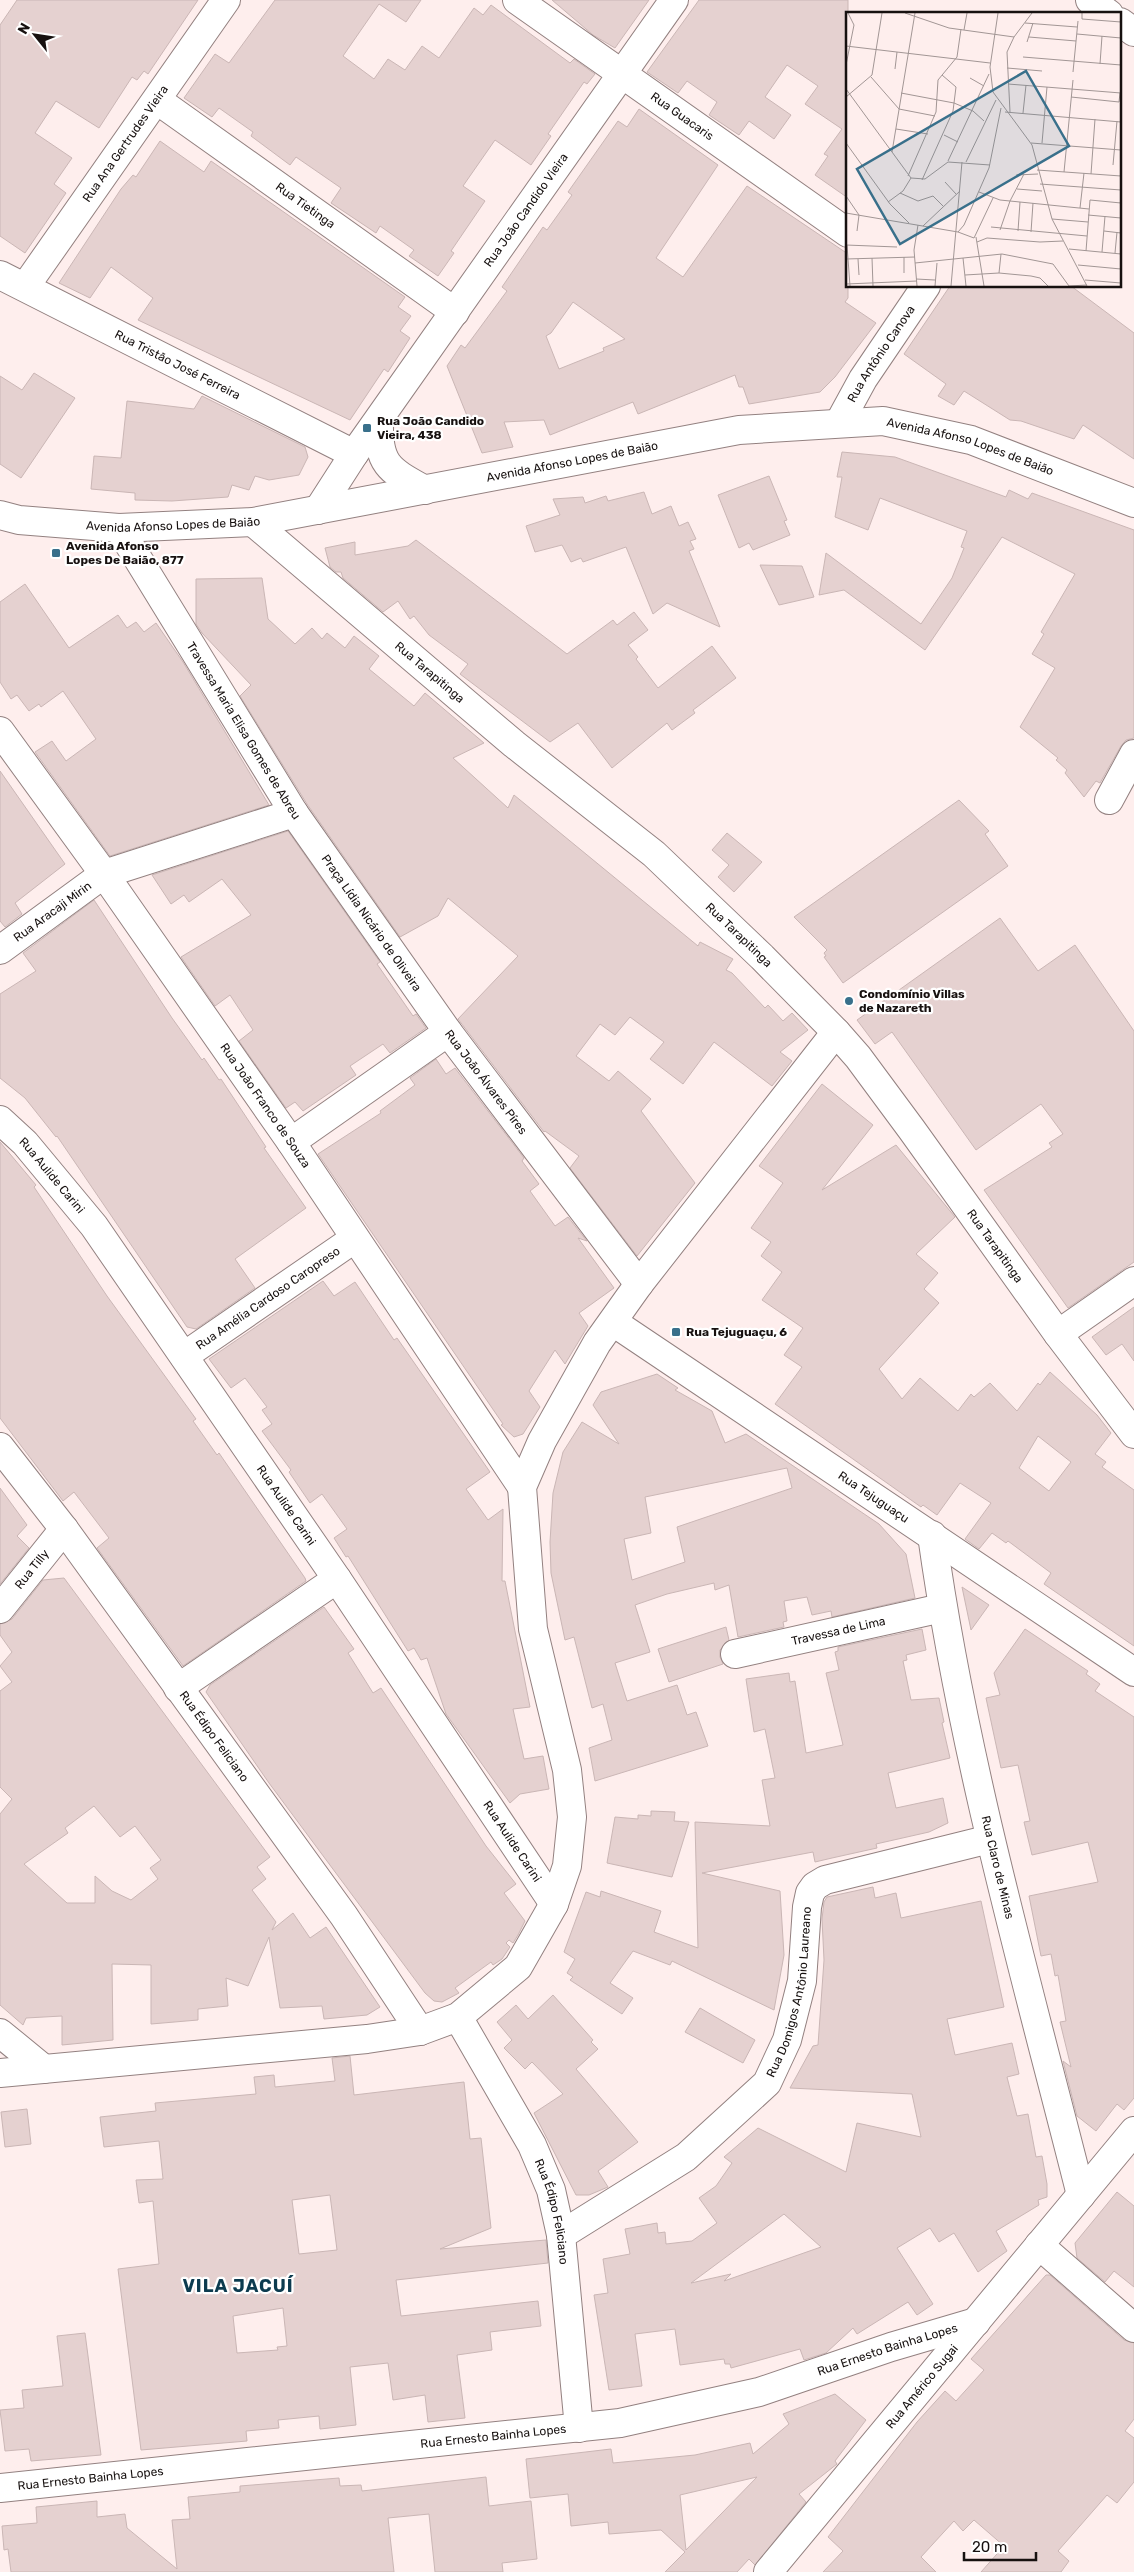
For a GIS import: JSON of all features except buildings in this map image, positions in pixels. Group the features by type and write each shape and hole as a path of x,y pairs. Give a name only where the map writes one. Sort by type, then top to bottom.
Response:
{"street":[{"name":"Rua Ana Gertrudes Vieira","path":"25,287 226,0"},
{"name":"Rua Guacaris","path":"516,0 846,232"},
{"name":"Rua João Candido Vieira","path":"318,510 354,454 379,422 674,0"},
{"path":"1090,0 1107,12"},
{"path":"1116,12 1124,0"},
{"path":"1122,23 1134,32"},
{"name":"Rua Tietinga","path":"157,100 455,312"},
{"name":"Rua Tristão José Ferreira","path":"0,275 354,454"},
{"name":"Rua Antônio Canova","path":"839,423 863,378 924,288"},
{"name":"Avenida Afonso Lopes de Baião","path":"0,515 19,520 119,528 253,522 739,430 883,421 971,440 1134,503"},
{"path":"379,422 378,443 384,462 394,473 425,490"},
{"name":"Rua Tarapitinga","path":"253,522 514,744 654,854 762,956 836,1032 858,1057 1058,1334 1134,1434"},
{"name":"Travessa Maria Elisa Gomes de Abreu","path":"104,874 294,813 119,528"},
{"name":"Rua João Franco de Souza","path":"0,731 104,874 291,1142 354,1239 522,1487"},
{"path":"1109,800 1134,754"},
{"name":"Praça Lídia Nicário de Oliveira","path":"294,813 448,1032"},
{"name":"Rua Aracaji Mirin","path":"0,950 104,874"},
{"name":"Rua João Álvares Píres","path":"291,1142 448,1032 639,1284"},
{"path":"0,2073 367,2039 420,2031 458,2017 518,1967 554,1904 567,1866 572,1817 567,1770 533,1629 522,1487 542,1441 570,1388 597,1343 639,1284 836,1032"},
{"name":"Rua Aulide Carini","path":"0,1120 25,1143 94,1226 337,1579 554,1904"},
{"name":"Rua Amélia Cardoso Caropreso","path":"184,1356 354,1239"},
{"path":"1058,1334 1134,1281"},
{"name":"Rua Tejuguaçu","path":"613,1322 1134,1672"},
{"name":"Rua Édipo Feliciano","path":"0,1447 64,1529 344,1916 420,2031"},
{"name":"Rua Tilly","path":"0,1610 64,1529"},
{"name":"Rua Claro de Minas","path":"932,1535 942,1608 990,1838 1082,2196"},
{"path":"178,1688 337,1579"},
{"name":"Travessa de Lima","path":"735,1654 942,1608"},
{"name":"Rua Domigos Antônio Laureano","path":"561,2235 686,2157 767,2083 787,2040 802,1981 807,1907 814,1886 825,1880 990,1838"},
{"name":"Rua Édipo Feliciano","path":"458,2017 532,2145 551,2190 561,2235 579,2428"},
{"path":"0,2033 44,2069"},
{"name":"Rua Américo Sugai","path":"768,2572 1134,2131"},
{"path":"1039,2246 1134,2328"},
{"name":"Rua Ernesto Bainha Lopes","path":"0,2488 620,2423 759,2392 891,2347 976,2322"}],"place":[{"name":"Rua João Candido Vieira, 438","path":"367,428"},
{"name":"Avenida Afonso Lopes De Baião, 877","path":"56,553"},
{"name":"Condomínio Villas de Nazareth","path":"849,1001"},
{"name":"Rua Tejuguaçu, 6","path":"676,1332"}],"district":[{"name":"VILA JACUÍ","path":"238,2286"}]}
